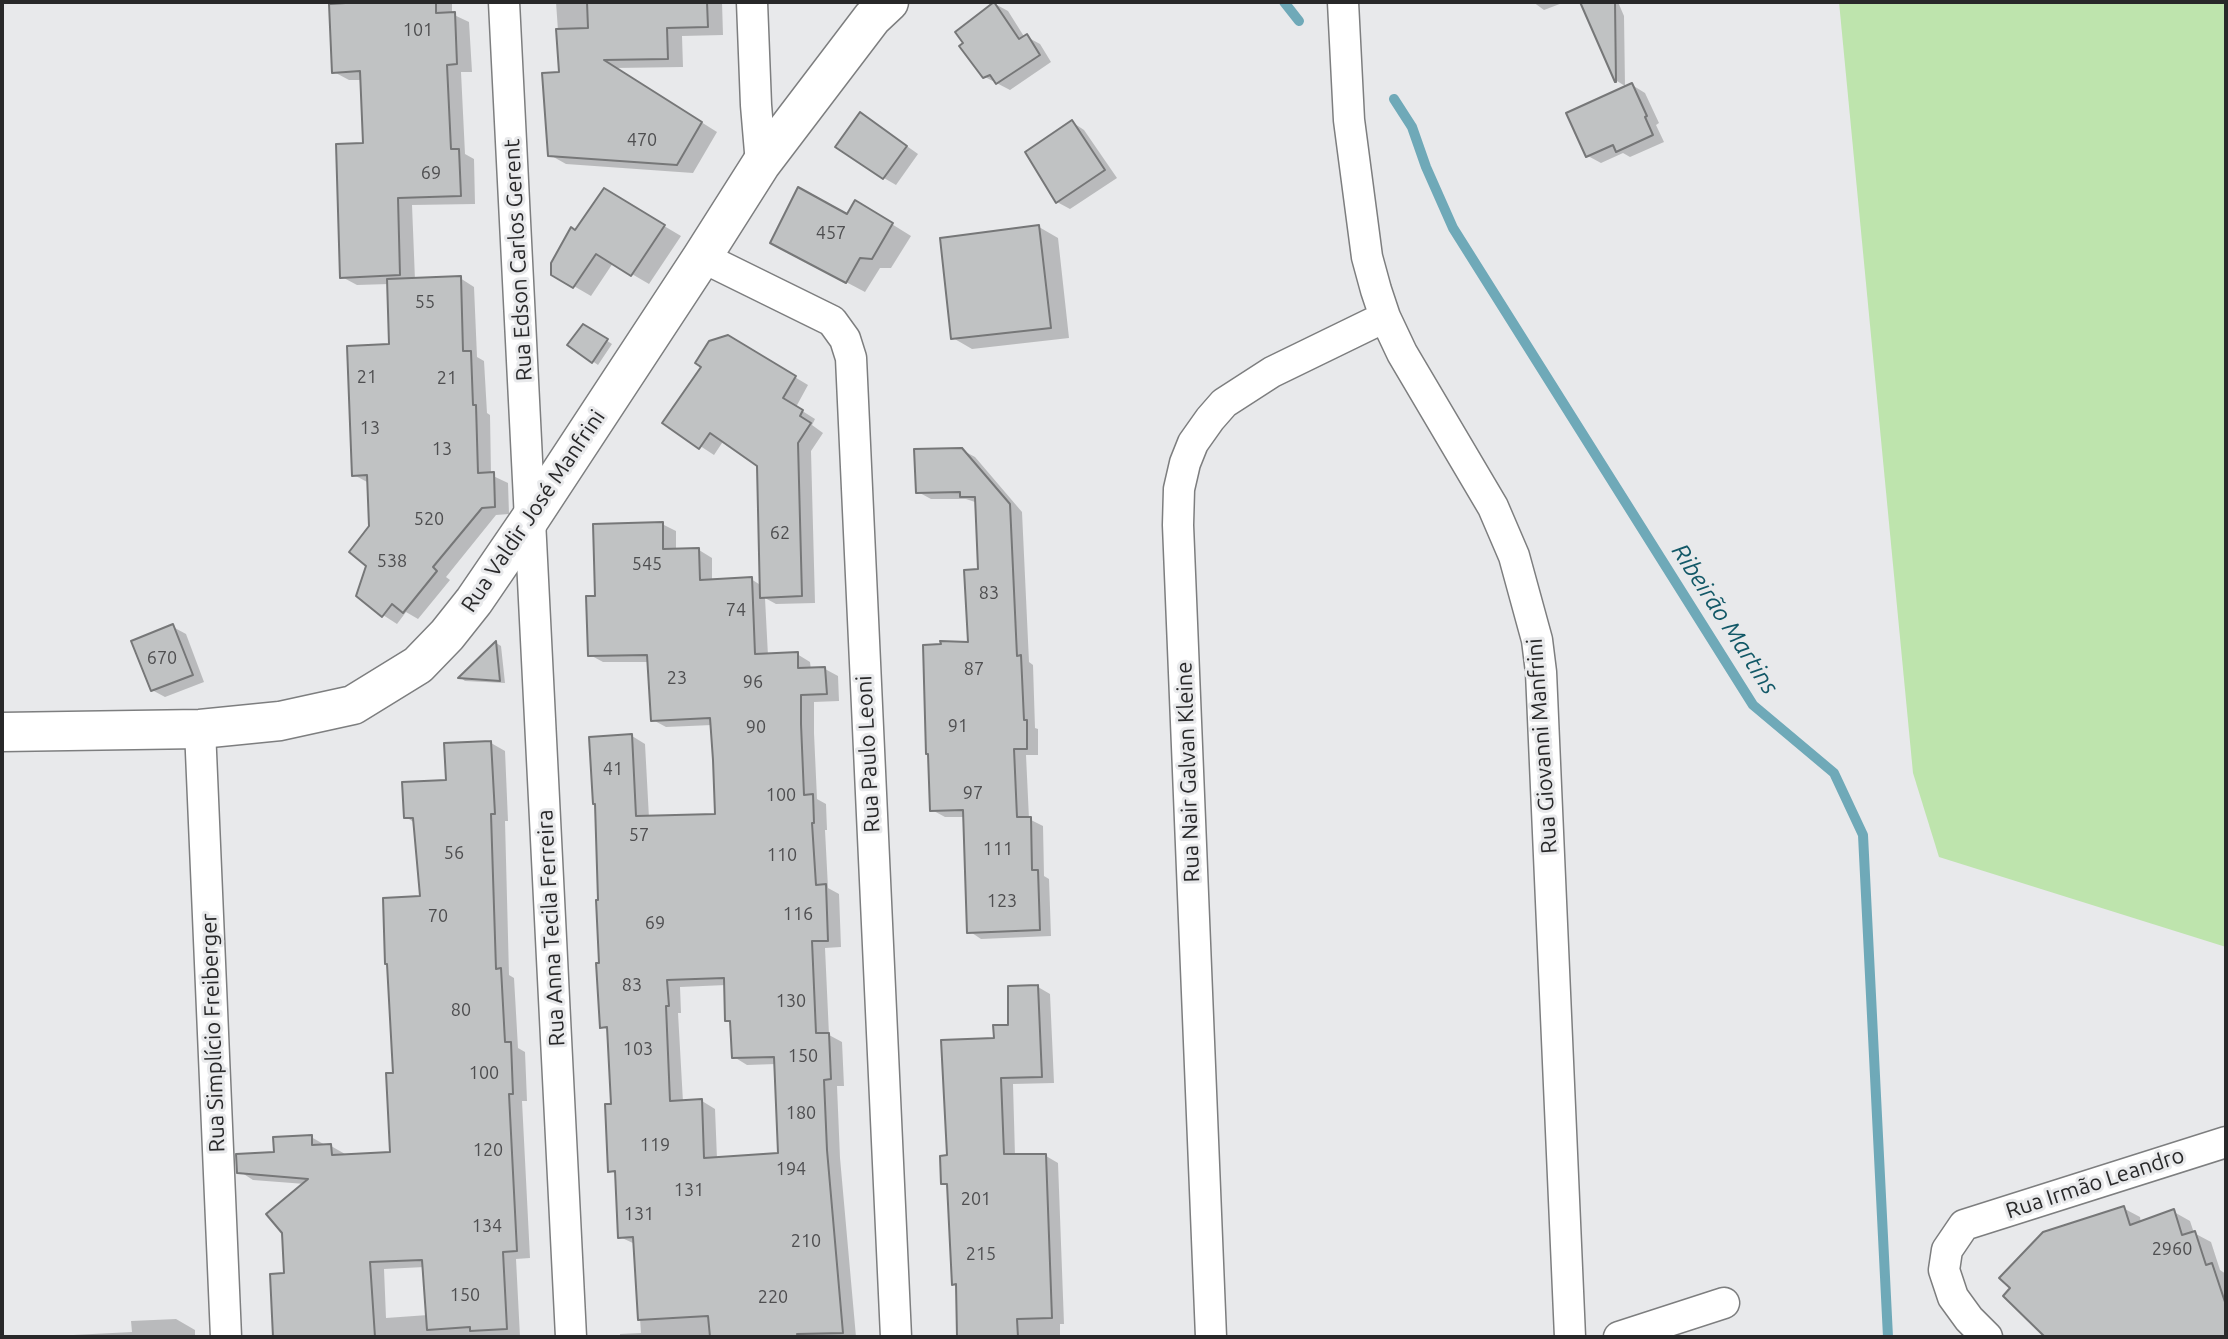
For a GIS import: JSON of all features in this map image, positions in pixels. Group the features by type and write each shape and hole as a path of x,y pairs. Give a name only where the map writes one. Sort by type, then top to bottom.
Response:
{"street":[{"name":"Rua Edson Carlos Gerent","path":"504,2 530,519"},
{"path":"752,2 761,164"},
{"name":"Rua Valdir José Manfrini","path":"2,732 200,729 280,721 353,705 418,665 474,601 761,164 872,18 889,2"},
{"name":"Rua Giovanni Manfrini","path":"1343,2 1349,120 1358,199 1367,257 1385,317 1402,353 1493,507 1514,556 1537,640 1542,688 1570,1337"},
{"name":"Rua Paulo Leoni","path":"702,257 832,321 845,339 851,358 896,1337"},
{"name":"Rua Nair Galvan Kleine","path":"1211,1337 1179,489 1193,443 1224,403 1272,372 1385,317"},
{"name":"Rua Anna Tecila Ferreira","path":"530,519 571,1337"},
{"name":"Rua Simplício Freiberger","path":"200,729 226,1337"},
{"name":"Rua Irmão Leandro","path":"1987,1337 1953,1297 1944,1270 1947,1250 1964,1225 2226,1142"},
{"path":"1619,1337 1724,1303"}],"green space":[{"path":"1839,2 2226,2 2226,947 1939,857 1913,773"}],"building":[{"path":"436,2 436,13 455,12 457,64 447,65 451,149 459,149 461,196 398,198 400,275 340,278 336,144 363,143 360,71 332,73 329,4"},
{"path":"587,2 707,2 708,27 667,28 668,59 604,60 702,122 677,165 548,156 542,73 559,72 556,29 588,28"},
{"path":"994,2 1019,39 1027,34 1040,55 996,84 990,75 983,78 959,46 963,43 955,32"},
{"path":"1580,2 1615,2 1616,82 1615,82"},
{"path":"1632,83 1653,135 1616,152 1613,145 1586,157 1566,113"},
{"path":"860,112 907,146 883,179 835,147"},
{"path":"1072,120 1105,170 1056,203 1025,152"},
{"path":"798,187 847,214 855,200 893,223 872,259 860,258 846,283 770,243"},
{"path":"604,188 665,225 631,276 596,254 573,288 551,275 551,263 571,227 575,230"},
{"path":"1039,225 1051,328 951,339 940,238"},
{"path":"461,276 463,351 471,351 478,473 494,472 495,507 482,508 433,567 437,571 403,613 392,604 382,617 356,596 366,566 349,552 369,526 367,475 352,476 347,346 389,344 387,279"},
{"path":"583,324 608,339 592,363 567,345"},
{"path":"728,335 796,376 783,398 803,410 800,416 811,423 798,443 802,596 760,598 757,466 710,433 699,449 662,423 701,367 695,363 709,341"},
{"path":"962,448 1010,504 1017,656 1021,655 1024,720 1027,720 1027,749 1014,749 1017,817 1031,817 1032,870 1038,870 1040,930 967,933 963,810 930,811 923,645 941,644 940,641 968,642 964,570 978,569 975,497 960,497 960,492 916,493 914,449"},
{"path":"663,522 663,549 699,548 700,580 752,577 755,654 798,652 798,668 825,667 827,694 801,695 801,724 804,795 813,794 816,885 826,884 828,941 812,941 816,1033 829,1033 831,1079 824,1080 827,1150 843,1333 797,1334 798,1337 710,1337 708,1316 638,1320 633,1237 618,1238 615,1171 608,1172 605,1104 611,1104 607,1027 600,1028 596,963 599,963 598,900 589,737 632,734 636,816 715,814 713,760 710,718 651,721 647,655 588,656 586,596 595,596 593,524","holes":["724,978 725,1021 730,1021 732,1058 774,1057 778,1153 704,1158 702,1099 670,1101 667,980"]},
{"path":"173,624 193,675 151,691 131,641"},
{"path":"496,641 500,681 458,678"},
{"path":"491,741 496,969 501,968 505,1042 511,1042 513,1094 509,1094 517,1251 503,1252 507,1329 470,1331 470,1327 427,1330 422,1260 370,1262 375,1337 273,1337 270,1274 284,1273 282,1233 266,1214 308,1179 237,1173 236,1154 274,1152 273,1137 312,1135 312,1145 331,1144 332,1155 390,1152 386,1073 393,1073 383,898 420,896 413,818 404,818 402,782 446,780 444,743"},
{"path":"1038,985 1042,1077 1001,1078 1004,1154 1046,1154 1052,1318 1017,1319 1018,1337 957,1337 956,1284 952,1285 947,1184 941,1184 940,1156 947,1155 941,1040 994,1038 993,1025 1008,1025 1008,986"},
{"path":"2124,1206 2130,1225 2174,1209 2182,1235 2195,1231 2206,1265 2212,1263 2226,1305 2226,1337 2045,1337 2003,1296 2010,1288 1999,1278 2043,1232"}],"waterway":[{"name":"Ribeirão Martins","path":"1284,2 1299,21"},
{"name":"Ribeirão Martins","path":"1394,99 1412,127 1453,228 1753,705 1834,773 1863,835 1888,1337"}]}
